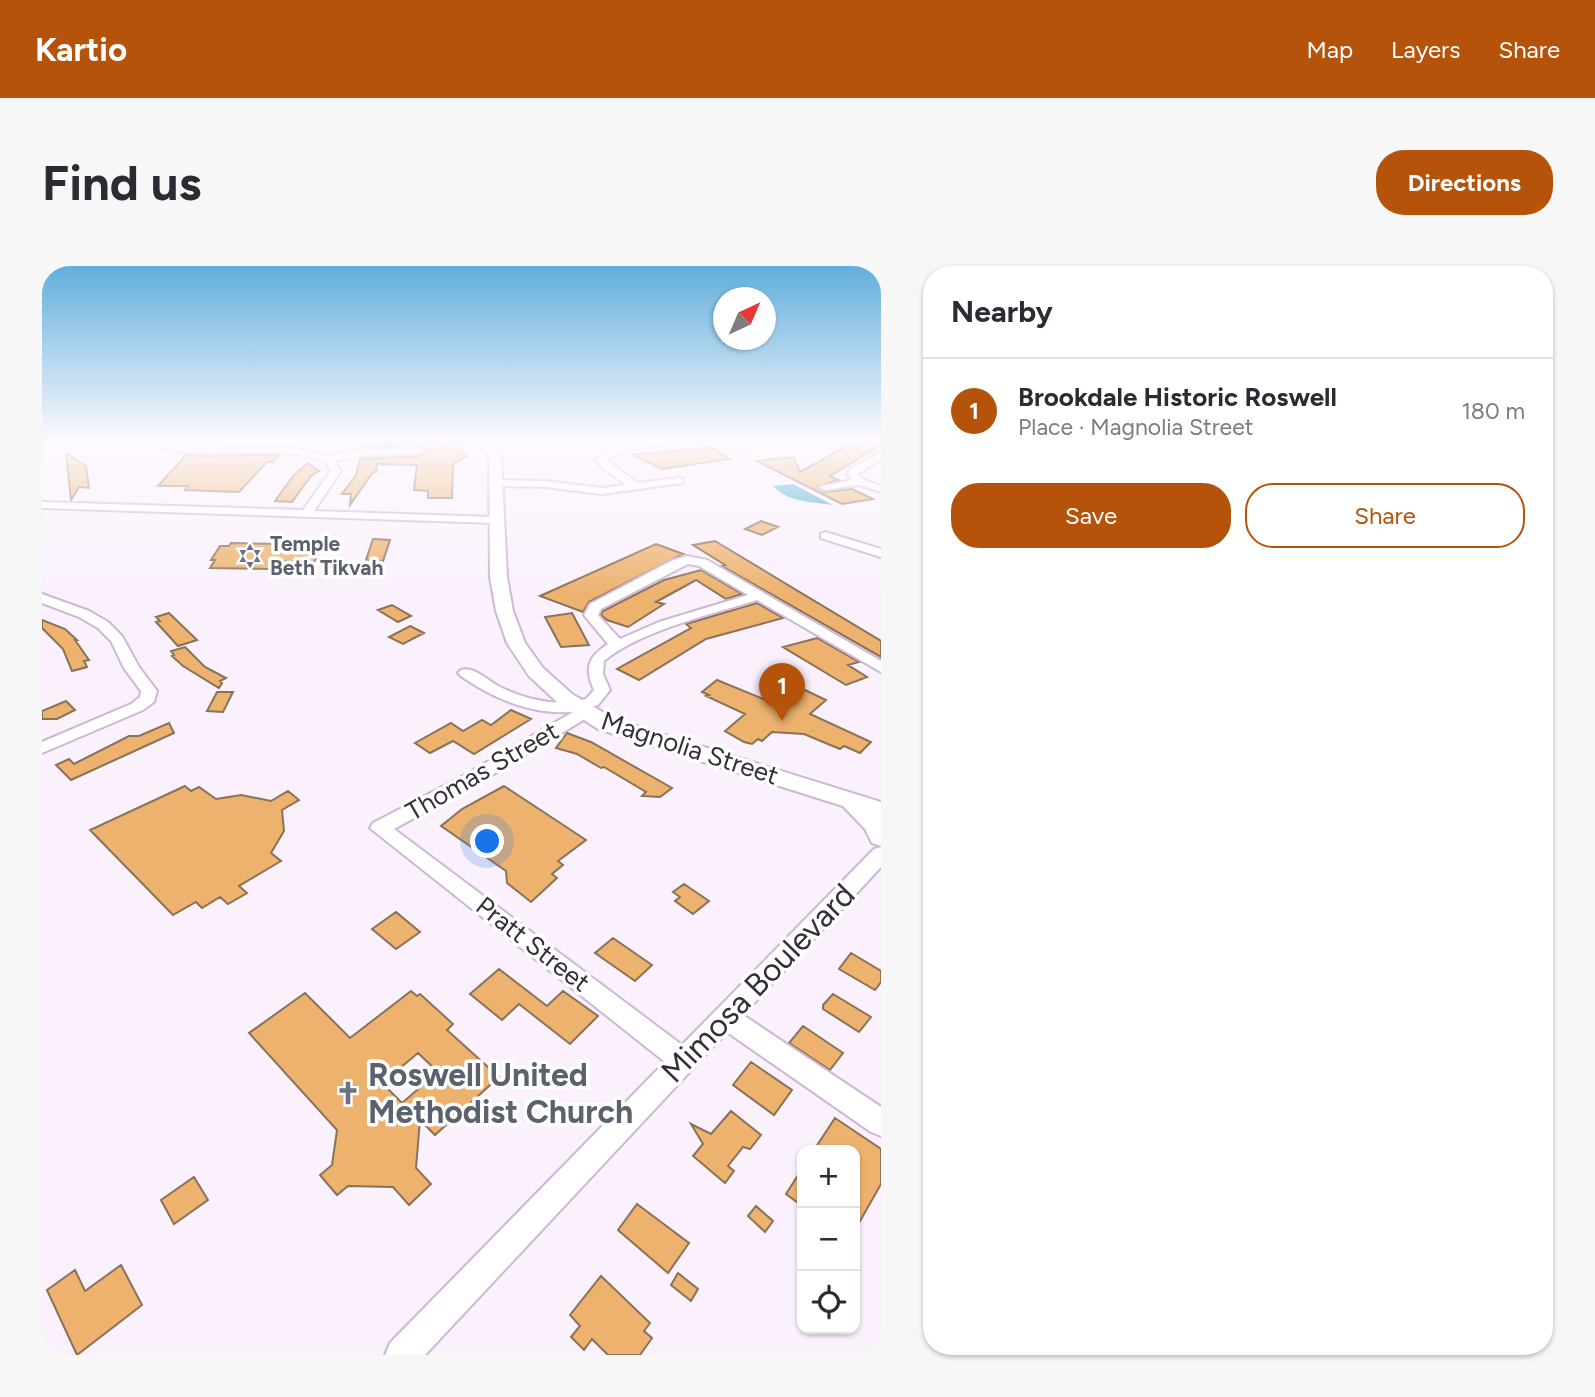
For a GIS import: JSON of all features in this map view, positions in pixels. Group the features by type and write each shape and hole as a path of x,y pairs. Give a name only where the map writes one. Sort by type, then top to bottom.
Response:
{"main road":[{"name":"Magnolia Street","path":"496,492 494,520 498,592 506,620 521,651 544,682 578,709 632,733 881,810"},
{"path":"838,796 865,813 876,825 881,837"}],"street":[{"path":"306,514 321,492"},
{"path":"42,505 494,520"},
{"path":"825,536 881,554"},
{"path":"757,596 664,625 618,645 607,636 591,615 595,607 687,560 703,563 881,667"},
{"path":"42,598 84,614 103,625 117,639 132,668 149,691 148,699 137,707 42,748"},
{"name":"Thomas Street","path":"380,828 470,780 597,698 601,690 595,680 594,669 599,656 618,645"},
{"path":"466,674 496,691 546,707 578,709"},
{"name":"Pratt Street","path":"380,828 684,1061"},
{"name":"Mimosa Boulevard","path":"402,1355 881,854"},
{"path":"726,1017 881,1123"}],"water":[{"path":"780,492 808,492 833,505 809,502"}],"building":[{"path":"282,492 299,492 292,502 275,501"},
{"path":"359,492 350,505 351,494 342,494"},
{"path":"428,492 452,492 452,498 428,498"},
{"path":"818,492 858,492 873,499 842,504"},
{"path":"761,521 778,527 762,535 745,529"},
{"path":"373,539 390,540 383,561 366,560"},
{"path":"715,541 881,641 881,657 722,566 725,565 693,545"},
{"path":"231,543 289,544 286,550 320,550 314,562 278,561 274,569 210,568 215,560 211,560 220,546 229,546"},
{"path":"656,544 683,554 589,602 583,612 540,596"},
{"path":"701,570 742,594 726,599 696,580 656,602 664,604 628,627 607,620 601,615 603,611 664,580"},
{"path":"757,603 783,618 706,639 639,680 617,669 691,628 686,624"},
{"path":"392,605 411,616 398,622 378,610"},
{"path":"169,613 197,640 178,646 156,622 160,621 156,617"},
{"path":"572,613 589,645 561,647 545,617"},
{"path":"42,620 65,629 77,640 89,660 84,661 87,667 72,671 63,649 42,628"},
{"path":"410,626 424,633 403,644 389,637"},
{"path":"817,638 859,662 848,665 867,677 846,685 783,647"},
{"path":"185,647 205,667 226,678 220,681 222,683 219,688 172,656 174,655 171,651"},
{"path":"717,680 778,705 799,689 805,690 826,700 810,714 871,742 860,753 844,746 840,749 804,734 772,732 762,741 758,739 752,744 744,742 725,731 745,714 702,692"},
{"path":"217,692 233,692 223,712 207,711"},
{"path":"66,701 75,710 57,719 42,719 42,711"},
{"path":"511,710 531,719 474,754 453,741 430,753 415,743 451,723 463,731 482,720 491,725"},
{"path":"169,723 174,733 71,780 56,765 69,759 74,764 129,736 139,736"},
{"path":"567,733 591,742 672,788 660,797 642,796 646,792 604,767 601,768 577,754 556,748"},
{"path":"185,786 191,791 199,787 216,799 241,795 271,801 288,791 299,800 282,810 284,831 271,853 281,861 239,886 247,893 228,904 220,897 202,908 196,902 173,915 90,830"},
{"path":"504,786 586,840 558,861 563,865 552,874 557,878 531,902 507,883 506,871 441,826 462,809"},
{"path":"684,884 709,901 693,914 675,901 680,897 673,892"},
{"path":"396,912 420,932 396,949 372,929"},
{"path":"613,938 652,965 635,981 595,953"},
{"path":"851,953 881,971 881,982 875,990 839,969"},
{"path":"499,969 547,1006 563,991 598,1016 570,1044 519,1004 502,1020 470,994"},
{"name":"Roswell United Methodist Church","path":"411,991 417,996 420,994 453,1024 447,1030 499,1077 435,1135 420,1120 416,1168 431,1184 409,1205 393,1187 348,1186 337,1195 320,1175 332,1165 337,1130 249,1033 305,993 350,1038","holes":["418,1053 438,1072 402,1103 382,1083"]},
{"path":"833,994 871,1017 859,1032 823,1009 823,1005"},
{"path":"803,1026 843,1053 830,1070 789,1043"},
{"path":"751,1062 792,1090 774,1115 733,1085"},
{"path":"731,1111 761,1135 750,1149 743,1147 728,1166 734,1171 725,1183 693,1156 703,1144 691,1124 711,1134"},
{"path":"835,1118 881,1149 881,1184 860,1221 860,1145 817,1145"},
{"path":"194,1177 208,1200 174,1224 161,1200"},
{"path":"797,1177 797,1202 786,1194"},
{"path":"637,1204 689,1243 668,1273 618,1230"},
{"path":"756,1206 773,1221 765,1232 748,1216"},
{"path":"121,1265 142,1305 77,1355 47,1290 75,1270 85,1291"},
{"path":"678,1273 698,1289 691,1301 671,1285"},
{"path":"601,1276 650,1323 644,1331 652,1338 640,1355 608,1355 592,1339 584,1350 571,1337 580,1326 570,1315"}],"place":[{"name":"Temple Beth Tikvah","path":"250,556"},
{"name":"Brookdale Historic Roswell","path":"782,721"},
{"name":"Roswell United Methodist Church","path":"348,1093"}]}
